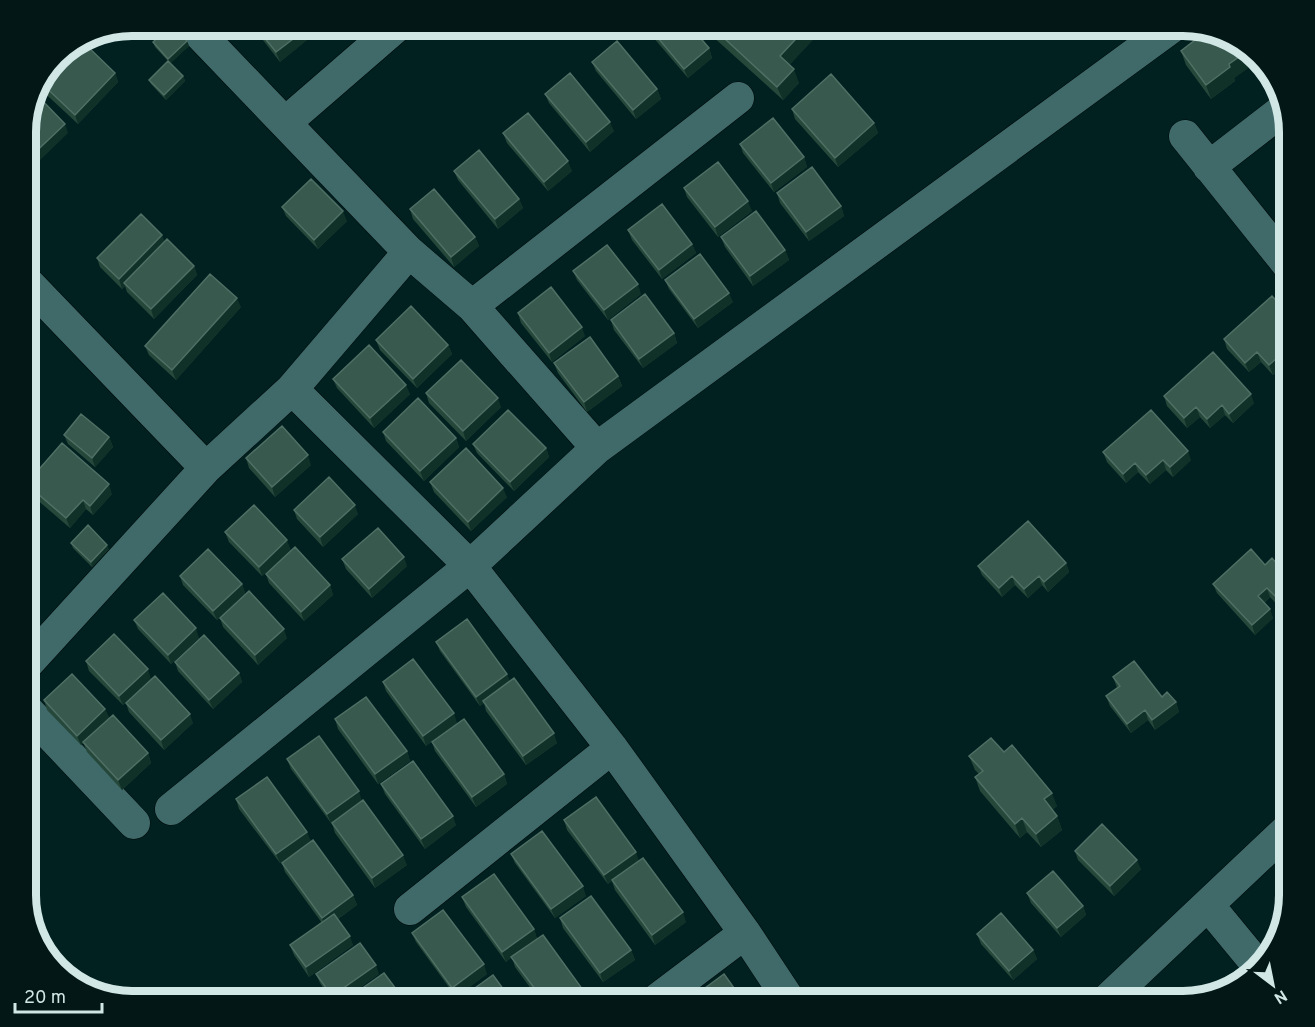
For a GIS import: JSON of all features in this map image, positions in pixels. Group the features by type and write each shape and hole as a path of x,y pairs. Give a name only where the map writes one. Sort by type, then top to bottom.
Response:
{"street":[{"path":"202,36 409,252 471,306 597,448"},
{"path":"285,123 382,36"},
{"path":"171,809 470,566 597,448 1159,36"},
{"path":"471,306 738,98"},
{"path":"1209,167 1277,114"},
{"path":"1185,136 1279,253"},
{"path":"36,654 206,468 292,389 409,252"},
{"path":"36,291 206,468"},
{"path":"292,389 470,566 612,748 745,933 783,991"},
{"path":"36,720 134,823"},
{"path":"410,909 612,748"},
{"path":"1118,991 1279,838"},
{"path":"1208,905 1249,955"},
{"path":"669,991 745,933"}],"building":[{"path":"160,36 183,36 187,41 168,59 153,42"},
{"path":"263,36 297,36 276,52"},
{"path":"656,36 699,36 709,48 684,69"},
{"path":"722,36 799,36 780,56 794,69 777,87"},
{"path":"1198,38 1214,41 1241,55 1206,85 1181,51"},
{"path":"617,41 657,89 633,110 592,62"},
{"path":"88,47 115,73 75,115 47,88 56,73 69,60"},
{"path":"168,61 183,76 164,95 149,80"},
{"path":"570,73 610,122 586,142 545,94"},
{"path":"831,74 874,123 835,158 792,109"},
{"path":"42,100 65,124 36,152 36,125"},
{"path":"528,113 568,161 544,182 503,133"},
{"path":"773,118 804,157 771,183 740,144"},
{"path":"479,150 519,199 495,219 454,171"},
{"path":"718,162 748,201 715,227 684,188"},
{"path":"812,167 841,206 806,232 777,193"},
{"path":"311,179 343,211 314,240 282,207"},
{"path":"434,189 475,237 451,257 410,209"},
{"path":"662,204 692,244 659,270 628,230"},
{"path":"756,211 785,250 750,276 721,237"},
{"path":"141,214 162,235 119,279 97,258"},
{"path":"167,239 194,266 151,309 124,283"},
{"path":"607,245 638,284 604,310 573,271"},
{"path":"700,254 729,293 694,319 665,280"},
{"path":"210,274 237,298 172,370 145,346"},
{"path":"551,287 582,327 549,353 518,313"},
{"path":"645,294 674,333 639,359 611,320"},
{"path":"1272,296 1279,303 1279,356 1269,365 1257,352 1245,363 1224,339"},
{"path":"411,306 448,345 413,379 376,340"},
{"path":"590,337 618,376 584,402 554,363"},
{"path":"369,345 406,385 370,418 333,379"},
{"path":"1213,352 1251,394 1229,414 1222,405 1207,419 1196,407 1184,418 1164,396"},
{"path":"461,360 498,398 463,431 426,393"},
{"path":"418,398 456,438 420,471 383,432"},
{"path":"508,410 546,448 510,482 473,444"},
{"path":"1151,410 1188,451 1170,467 1163,460 1146,475 1135,463 1123,474 1103,452"},
{"path":"81,414 109,437 92,458 64,435"},
{"path":"282,426 308,455 272,487 246,458"},
{"path":"62,443 109,484 90,506 83,500 66,518 36,492 36,483 39,480 36,473"},
{"path":"466,448 503,488 468,522 430,482"},
{"path":"329,477 355,505 320,537 294,510"},
{"path":"254,505 287,540 259,567 225,532"},
{"path":"1028,521 1066,563 1044,582 1039,576 1024,589 1012,576 999,588 978,566"},
{"path":"88,525 107,545 91,562 71,543"},
{"path":"378,528 404,557 369,589 342,559"},
{"path":"295,547 330,585 301,612 266,574"},
{"path":"208,549 242,584 213,611 180,576"},
{"path":"1251,549 1265,565 1272,558 1279,566 1279,600 1267,588 1258,596 1270,609 1252,625 1213,584"},
{"path":"249,591 284,629 255,655 220,618"},
{"path":"163,593 196,628 168,655 134,620"},
{"path":"467,619 507,674 476,697 436,642"},
{"path":"114,634 148,669 119,696 86,661"},
{"path":"204,635 239,673 209,700 175,662"},
{"path":"413,659 454,713 423,736 383,682"},
{"path":"1134,661 1162,697 1167,692 1176,702 1152,720 1145,710 1127,724 1106,696 1120,686 1113,677"},
{"path":"72,674 105,709 77,736 44,700"},
{"path":"155,676 190,714 161,740 126,703"},
{"path":"514,678 554,733 523,756 483,701"},
{"path":"366,697 407,751 375,774 335,719"},
{"path":"113,715 148,753 118,780 83,742"},
{"path":"464,719 504,774 472,797 432,742"},
{"path":"319,736 359,791 327,814 287,759"},
{"path":"991,738 1004,752 1012,745 1052,793 1044,799 1057,816 1036,834 1022,818 1015,824 975,777 983,771 969,756"},
{"path":"413,761 453,816 421,839 381,784"},
{"path":"267,777 307,832 276,854 236,799"},
{"path":"596,797 636,852 604,875 564,820"},
{"path":"363,800 403,855 372,878 332,823"},
{"path":"1102,824 1137,860 1110,886 1075,851"},
{"path":"542,831 583,886 551,909 511,854"},
{"path":"313,840 353,895 322,918 282,863"},
{"path":"643,858 683,912 652,935 612,880"},
{"path":"1053,871 1083,906 1057,928 1027,893"},
{"path":"494,874 534,929 502,952 462,897"},
{"path":"591,896 631,950 600,973 560,918"},
{"path":"443,910 484,964 452,988 412,933"},
{"path":"1001,913 1033,950 1009,971 977,934"},
{"path":"334,914 350,936 306,967 290,945"},
{"path":"543,935 583,990 536,991 511,957"},
{"path":"360,943 376,965 339,991 328,991 316,974"},
{"path":"384,973 398,991 358,991"},
{"path":"724,974 736,991 701,991"},
{"path":"493,975 505,991 471,991"}]}
